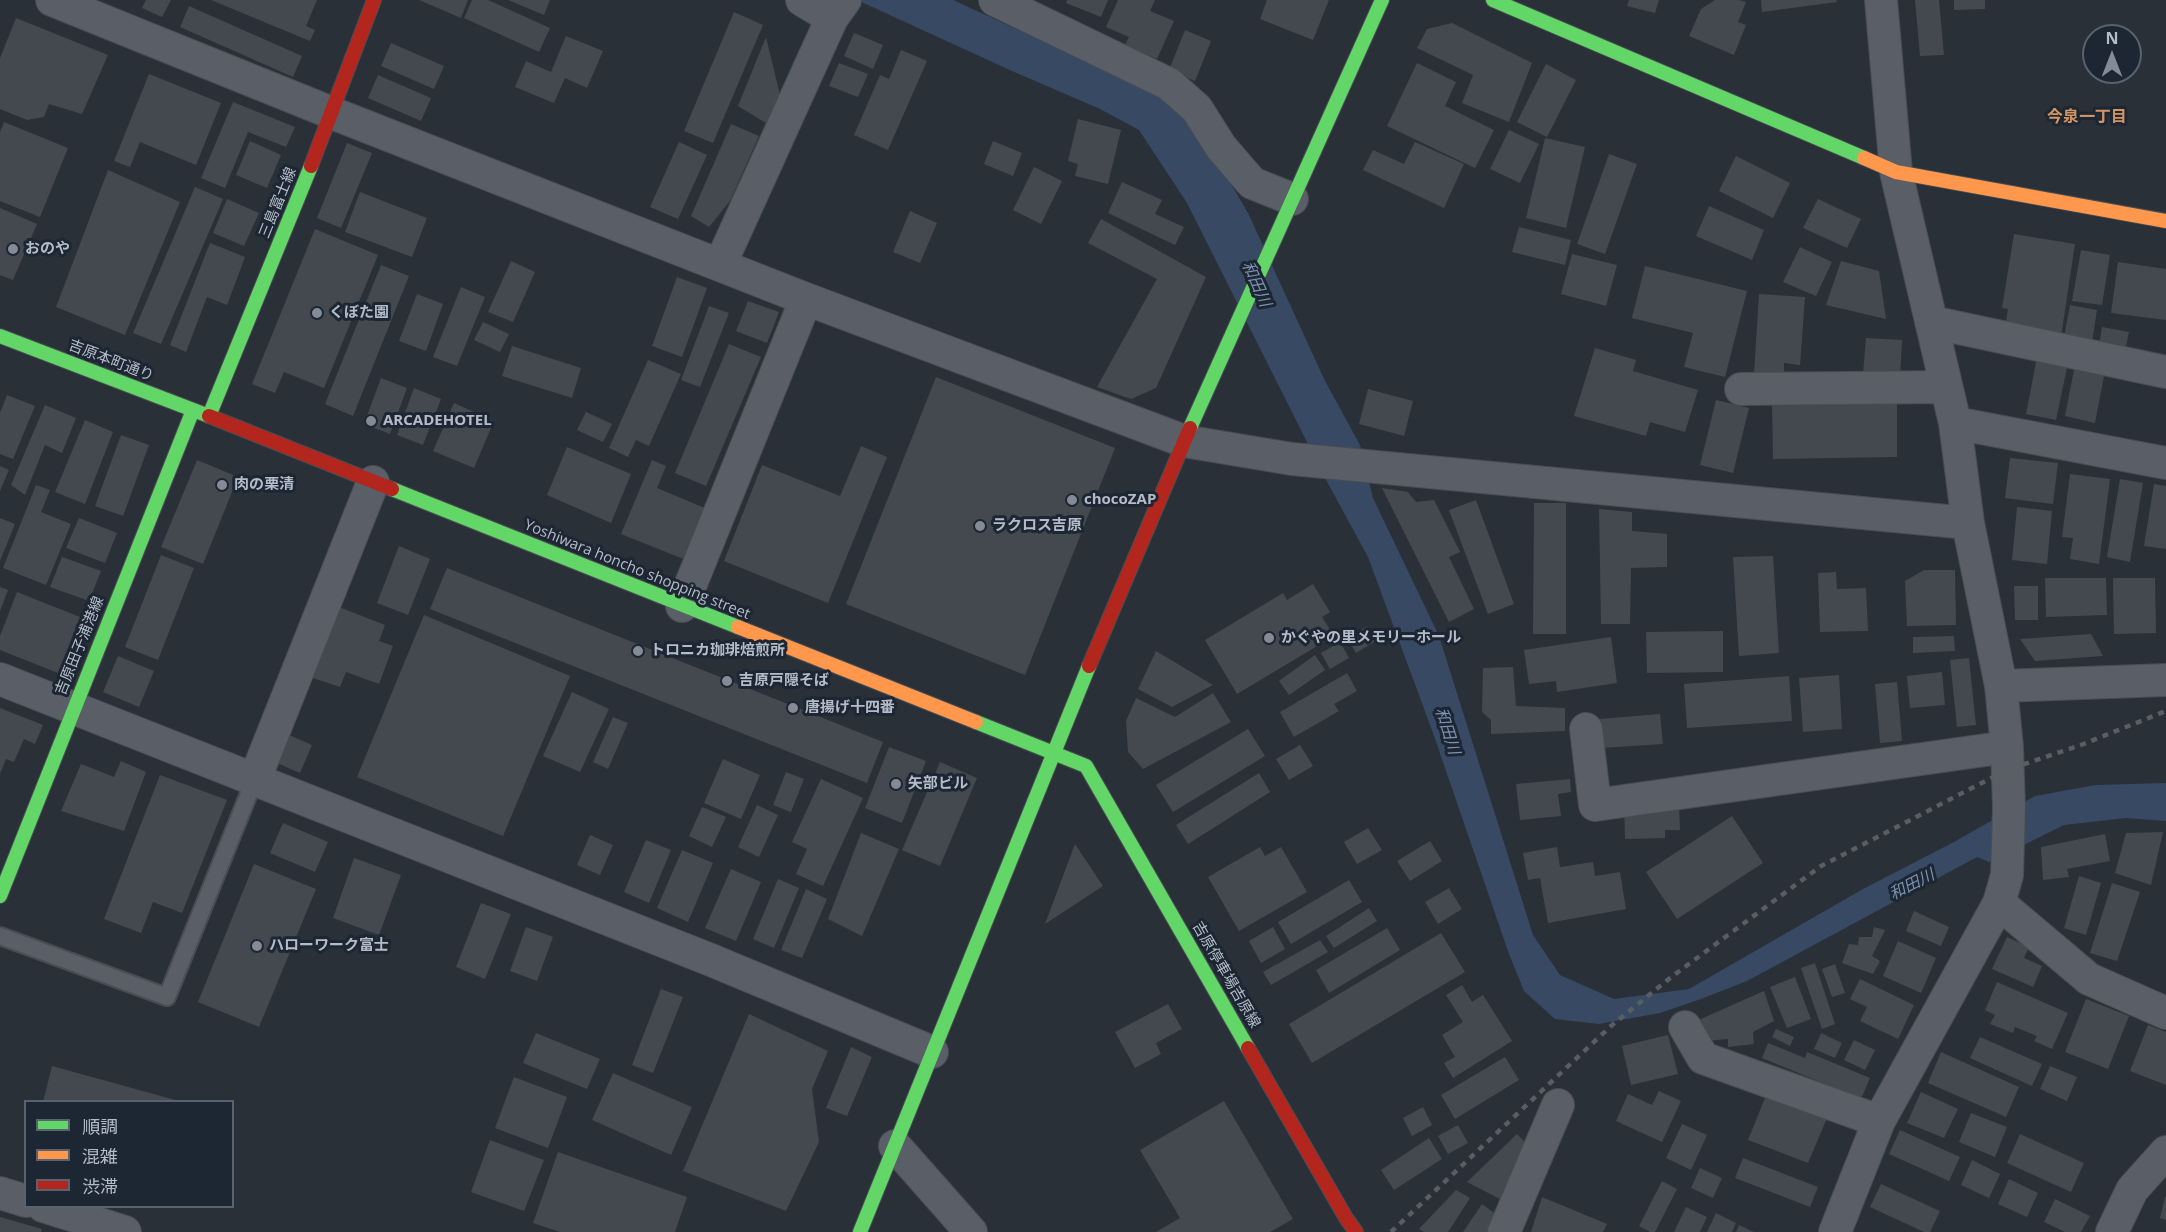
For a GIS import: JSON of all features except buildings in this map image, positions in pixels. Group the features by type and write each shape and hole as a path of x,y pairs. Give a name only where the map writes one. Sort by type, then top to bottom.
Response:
{"main road":[{"name":"三島富士線","path":"209,416 332,113 374,0"},
{"path":"860,1232 1053,752 1184,441 1382,0"},
{"path":"1493,0 1896,172 2166,221"},
{"name":"吉原本町通り","path":"0,336 209,416"},
{"name":"吉原田子浦港線","path":"0,896 193,410"},
{"name":"Yoshiwara honcho shopping street","path":"209,416 1053,752"},
{"name":"吉原停車場吉原線","path":"1053,752 1086,766 1356,1232"}],"street":[{"path":"52,0 332,113 806,299 1184,441 1292,459 1968,523"},
{"path":"720,265 840,7 802,0"},
{"path":"995,0 1035,9 1169,84 1197,109 1221,147 1252,183 1292,199"},
{"path":"1835,1232 1879,1121 2003,889 2009,808 2007,747 2001,686 1968,523 1955,423 1896,172 1881,0"},
{"path":"682,606 806,299"},
{"path":"1931,322 2166,372"},
{"path":"1741,389 1946,387"},
{"path":"1955,423 2166,464"},
{"path":"254,781 373,482"},
{"path":"0,679 711,960 932,1052"},
{"path":"2001,686 2166,680"},
{"path":"1587,729 1594,805 2007,747"},
{"path":"2003,889 2089,979 2166,1013"},
{"path":"1685,1027 1703,1058 1879,1121"},
{"path":"1504,1232 1558,1106"},
{"path":"895,1146 971,1232"},
{"path":"2112,1232 2132,1190 2166,1152"},
{"path":"0,1193 24,1200"},
{"path":"49,1208 125,1232"}],"lane":[{"path":"0,936 167,998 254,781"}],"water":[{"name":"和田川","path":"857,0 953,0 1158,94 1200,131 1248,213 1325,381 1360,445 1373,498 1439,636 1533,935 1560,975 1614,999 1689,989 1863,889 1954,842 2035,796 2096,785 2166,783 2166,821 2126,818 2064,825 1989,862 1977,857 1747,981 1701,999 1660,1013 1599,1024 1555,1019 1524,991 1509,954 1433,733 1368,557 1325,478 1187,203 1139,130 1100,109"}],"railway":[{"path":"1391,1232 1611,1026 1670,978 1821,866 2007,770 2081,745 2166,711"}],"traffic: fast":[{"path":"1190,428 1382,0"},
{"path":"1493,0 1864,158"},
{"path":"0,336 209,416 311,166"},
{"path":"0,896 193,410"},
{"path":"392,489 738,627"},
{"path":"860,1232 1089,666"},
{"path":"976,722 1086,766 1248,1048"}],"traffic: slow":[{"path":"1864,158 1896,172 2166,221"},
{"path":"738,627 976,722"}],"traffic: jam":[{"path":"311,166 374,0"},
{"path":"209,416 392,489"},
{"path":"1089,666 1190,428"},
{"path":"1248,1048 1356,1232"}],"place":[{"name":"おのや","path":"13,249"},
{"name":"くぼた園","path":"317,313"},
{"name":"ARCADEHOTEL","path":"371,421"},
{"name":"肉の栗清","path":"222,485"},
{"name":"chocoZAP","path":"1072,500"},
{"name":"ラクロス吉原","path":"980,526"},
{"name":"かぐやの里メモリーホール","path":"1269,638"},
{"name":"トロニカ珈琲焙煎所","path":"638,651"},
{"name":"吉原戸隠そば","path":"727,681"},
{"name":"唐揚げ十四番","path":"793,708"},
{"name":"矢部ビル","path":"896,784"},
{"name":"ハローワーク富士","path":"257,946"}],"district":[{"name":"今泉一丁目","path":"2087,117"}]}
